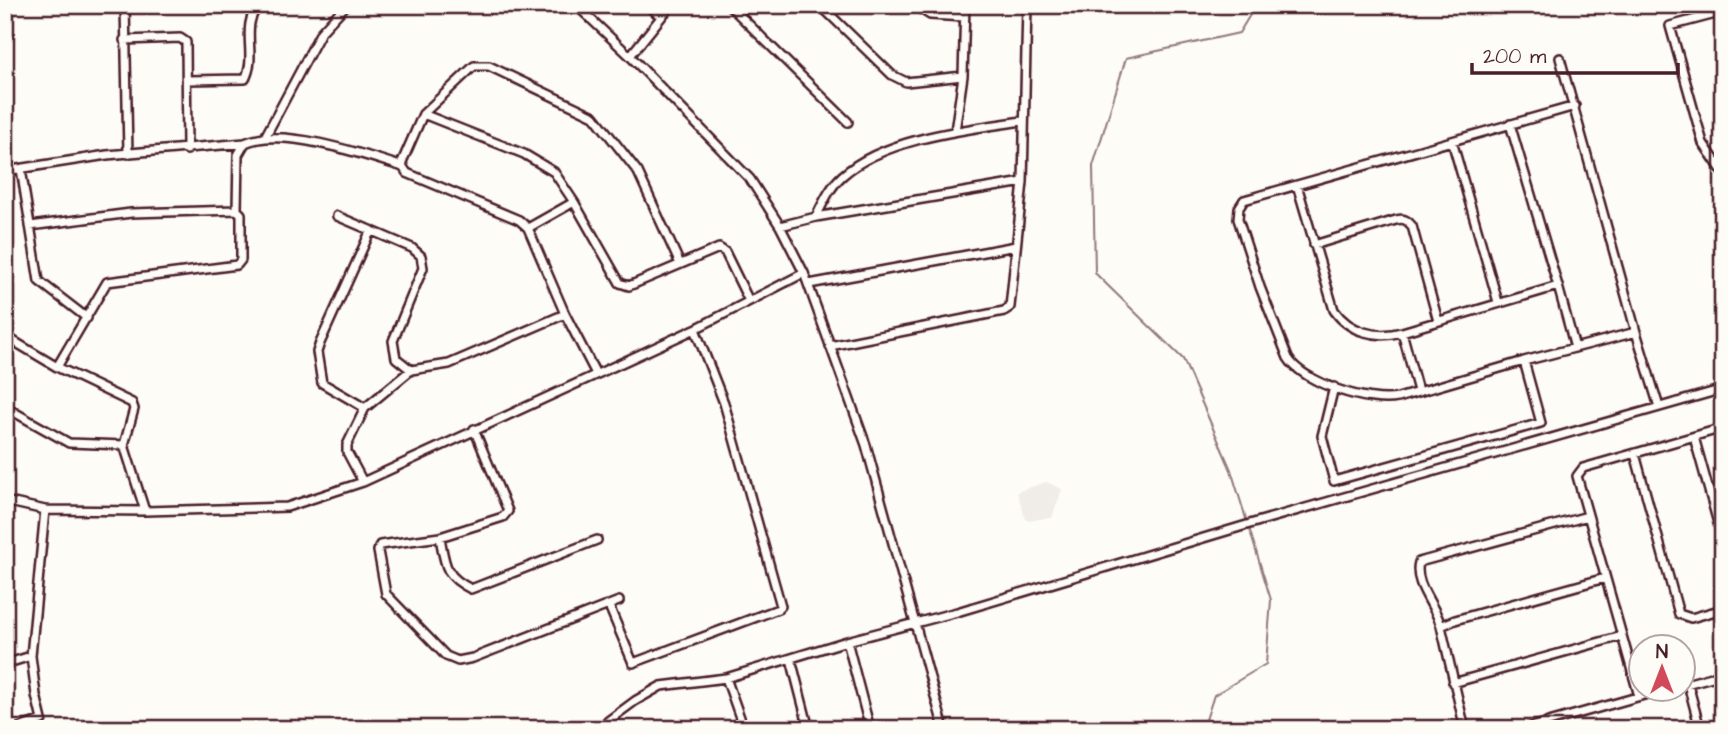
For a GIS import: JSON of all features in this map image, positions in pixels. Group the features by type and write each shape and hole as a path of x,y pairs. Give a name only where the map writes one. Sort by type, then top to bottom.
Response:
{"street":[{"path":"125,5 128,153"},
{"path":"187,80 245,79 249,69 249,21 259,5"},
{"path":"265,137 321,32 345,5"},
{"path":"576,5 630,56 750,179 780,226 804,273 866,445 944,729"},
{"path":"648,5 661,17"},
{"path":"630,56 671,5"},
{"path":"729,5 848,122"},
{"path":"820,5 898,80 906,82 963,76"},
{"path":"914,5 930,15 964,17"},
{"path":"954,131 963,76 965,5"},
{"path":"830,346 1004,311 1010,307 1023,182 1027,5"},
{"path":"1723,12 1670,26 1703,143 1723,172"},
{"path":"124,40 184,39 187,150"},
{"path":"1560,58 1659,407"},
{"path":"596,374 565,314 528,228 520,220 407,173 403,167 402,162 423,114 466,72 481,65 489,66 594,116 638,172 680,264"},
{"path":"1575,106 1244,200 1239,208 1238,219 1260,287 1288,358 1302,374 1377,400 1386,401 1636,332"},
{"path":"423,114 524,154 554,172 620,283 629,286 719,248 725,252 749,301"},
{"path":"816,218 824,200 842,176 877,153 954,131 1023,121"},
{"path":"1510,124 1574,348"},
{"path":"5,171 128,153 246,143 265,137 330,146 403,167"},
{"path":"1452,141 1498,302"},
{"path":"57,367 111,279 237,265 241,260 241,214 237,210 238,155 246,143"},
{"path":"20,169 38,281 87,317"},
{"path":"780,226 1023,182"},
{"path":"1297,185 1334,310 1347,325 1373,334 1392,334 1558,285"},
{"path":"528,228 574,202"},
{"path":"30,226 131,213 237,210"},
{"path":"337,216 412,248 421,256 423,268 393,341 396,358 411,370"},
{"path":"1314,245 1405,219 1412,226 1438,321"},
{"path":"365,408 322,383 317,352 371,230"},
{"path":"809,284 1016,246"},
{"path":"5,501 45,510 145,511 287,507 363,482 695,329 804,273"},
{"path":"363,482 347,452 347,445 365,408 411,370 449,364 565,314"},
{"path":"609,606 633,663 781,606 724,403 695,329"},
{"path":"1402,332 1418,391"},
{"path":"5,336 57,367 132,403 134,409 124,445 145,511"},
{"path":"1334,481 1541,423 1524,361"},
{"path":"1334,387 1322,436 1338,499"},
{"path":"597,729 661,686 726,678 1241,526 1723,389"},
{"path":"5,407 69,443 124,445"},
{"path":"1626,650 1577,480 1579,471 1723,428"},
{"path":"474,429 508,511 503,517 440,537 386,542 380,545 378,551 386,594 446,656 458,661 619,601"},
{"path":"1695,437 1723,541"},
{"path":"1635,454 1679,614 1691,618 1723,609"},
{"path":"45,510 31,656 36,695 47,729"},
{"path":"1465,729 1441,626 1425,594 1419,562 1588,516"},
{"path":"440,537 446,570 456,582 471,589 597,540"},
{"path":"1441,626 1605,578"},
{"path":"1453,683 1622,636"},
{"path":"847,641 870,729"},
{"path":"5,664 31,656"},
{"path":"791,659 809,729"},
{"path":"1696,681 1723,674"},
{"path":"726,678 744,729"},
{"path":"1529,728 1626,700"},
{"path":"1691,702 1700,729"},
{"path":"16,729 42,720"}],"shaded area":[{"path":"1046,482 1062,489 1052,518 1026,520 1017,492"}],"waterway":[{"path":"1247,522 1231,470 1183,359 1095,273 1093,166 1126,58 1239,33 1256,5"},
{"path":"1203,729 1214,695 1266,664 1271,600 1249,528"}]}
